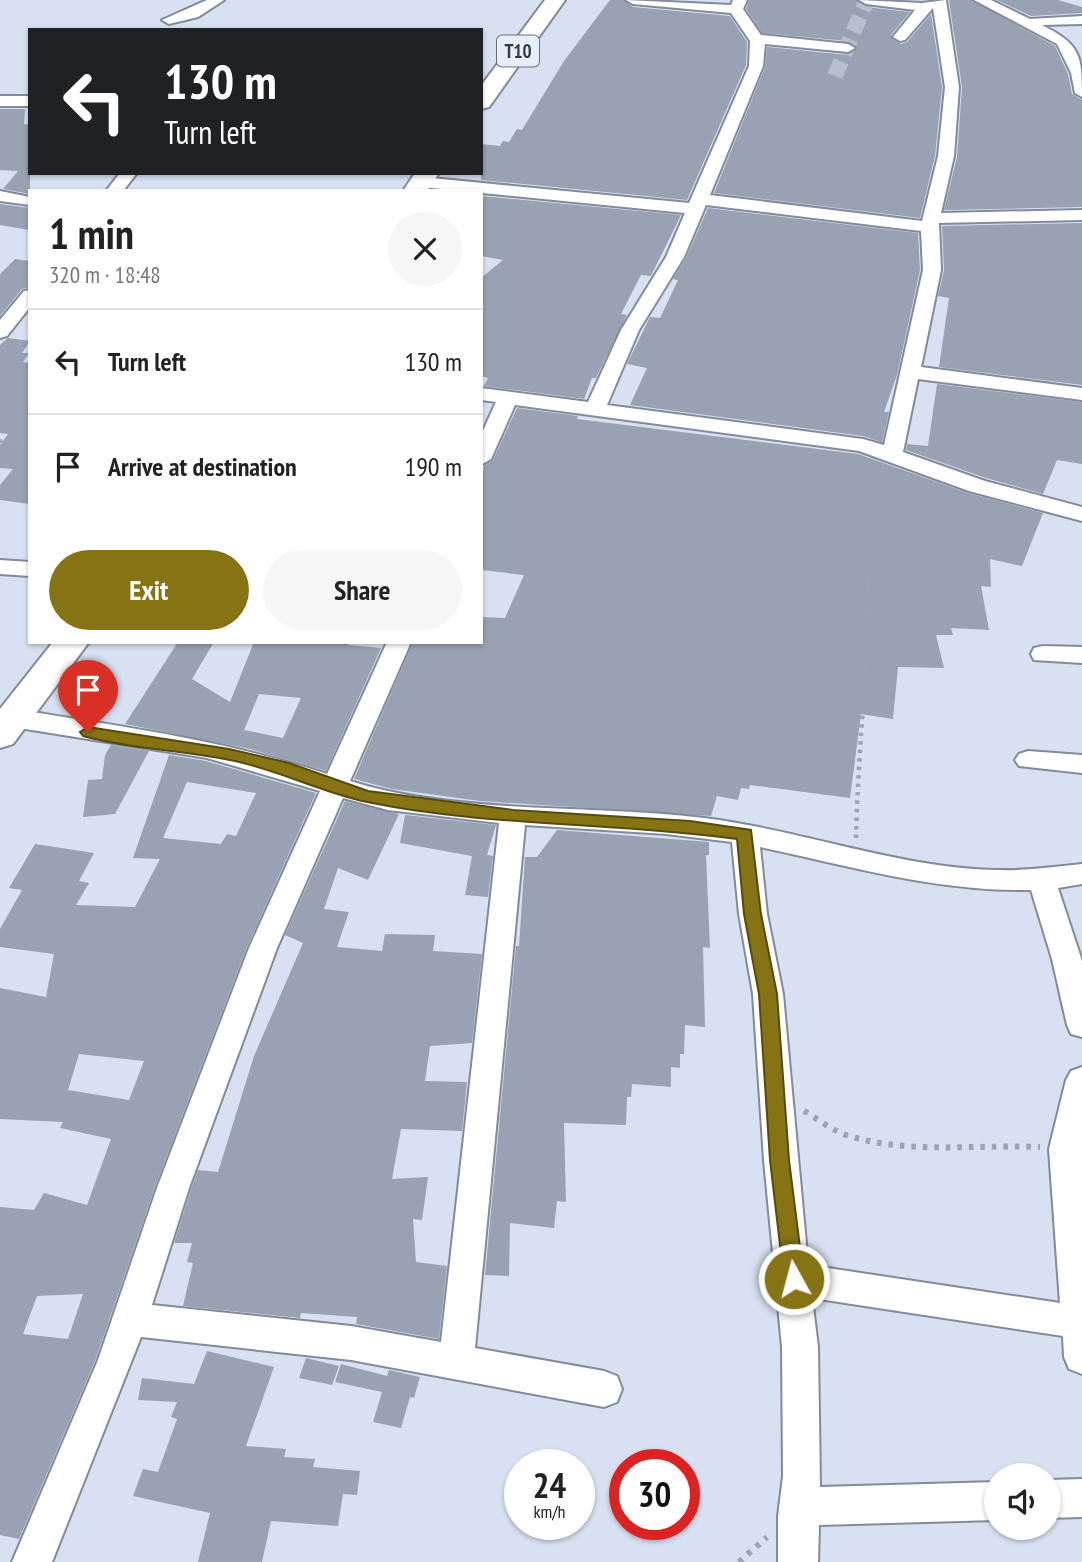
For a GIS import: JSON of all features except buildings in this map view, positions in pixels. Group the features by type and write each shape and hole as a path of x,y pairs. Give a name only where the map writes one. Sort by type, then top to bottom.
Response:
{"highway":[{"name":"T10","path":"483,99 555,0"},
{"path":"7,727 70,644"}],"street":[{"path":"169,20 193,14 217,0"},
{"path":"594,411 629,330 675,257 756,66 760,50 758,39 743,23 738,4 633,0"},
{"path":"866,0 934,3"},
{"path":"981,0 1063,41 1080,73 1082,93"},
{"path":"900,37 934,3"},
{"path":"892,454 912,372 932,270 930,222 946,156 952,87 934,3"},
{"path":"1023,21 1082,20"},
{"path":"758,39 848,48"},
{"path":"0,101 28,101"},
{"path":"116,189 127,175"},
{"path":"421,182 930,222 1082,215"},
{"path":"0,196 24,201"},
{"path":"4,325 28,297"},
{"path":"4,325 28,324"},
{"path":"912,372 1082,394"},
{"path":"483,394 863,445 977,486 1082,514"},
{"path":"483,454 508,398"},
{"path":"0,567 28,569"},
{"path":"32,1562 94,1418 131,1319 173,1188 263,948 398,644"},
{"path":"1042,654 1082,655"},
{"path":"7,727 229,754 283,767 366,796 513,816 690,827 745,834 857,861 958,878 1042,882 1082,874"},
{"path":"1028,760 1082,764"},
{"path":"456,1361 467,1284 497,942 513,816"},
{"path":"745,834 752,914 768,994 775,1097 800,1347 802,1476 797,1516 798,1562"},
{"path":"1042,882 1067,959 1082,1025"},
{"path":"1082,1080 1065,1149 1077,1322 1082,1357"},
{"path":"794,1279 1077,1322"},
{"path":"131,1319 351,1343 604,1389"},
{"path":"1061,1499 1082,1498"},
{"path":"797,1516 815,1507 984,1501"}],"path":[{"path":"0,441 28,443"},
{"path":"857,861 858,755 868,663 870,541 892,454"},
{"path":"775,1097 844,1134 873,1141 924,1146 997,1144 1065,1149"}],"tunnel":[{"path":"835,76 866,2"}],"route":[{"path":"88,732 229,754 283,767 366,796 513,816 690,827 745,834 752,914 768,994 780,1160 794,1279"}]}
